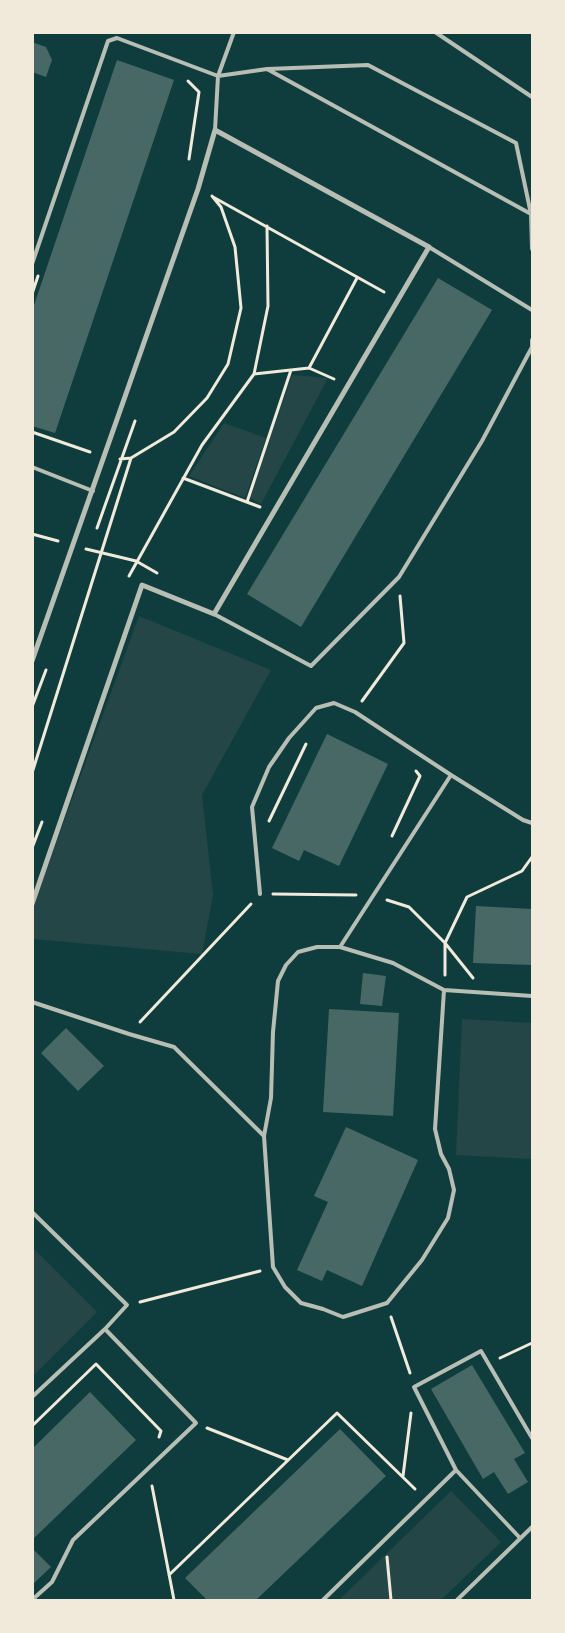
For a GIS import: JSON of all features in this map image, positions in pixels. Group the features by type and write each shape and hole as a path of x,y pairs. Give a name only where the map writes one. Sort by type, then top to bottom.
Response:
{"street":[{"path":"32,662 198,189 215,130 429,247 214,614 142,585 32,904"}],"lane":[{"path":"215,130 218,76 234,32"},
{"path":"435,32 532,97"},
{"path":"32,264 108,41 117,38 218,76 267,70 368,66 516,143 531,214 532,249"},
{"path":"267,70 531,214"},
{"path":"429,247 532,310"},
{"path":"214,614 311,666 399,577 482,441 532,347 532,340"},
{"path":"32,467 93,491"},
{"path":"260,894 252,807 269,767 289,738 316,708 334,703 355,712 451,775 523,820 532,823"},
{"path":"340,947 451,775"},
{"path":"444,990 435,1129 441,1154 449,1169 454,1190 448,1218 428,1252 386,1303 343,1317 323,1309 301,1304 285,1287 273,1267 264,1136 272,1098 273,1032 278,981 286,965 298,952 317,947 340,947 393,963 444,990 532,996"},
{"path":"32,1002 174,1047 264,1136"},
{"path":"32,1397 104,1329 126,1305 33,1213"},
{"path":"32,1600 52,1582 73,1540 196,1423 104,1329"},
{"path":"520,1538 456,1470 414,1387 481,1351 532,1438"},
{"path":"322,1600 456,1470"},
{"path":"458,1600 532,1527"}],"path":[{"path":"185,78 199,92 188,165"},
{"path":"105,458 131,458 174,432 207,398 228,364 241,308 235,247 221,207 210,195 398,300"},
{"path":"128,577 202,445 254,374 268,306 266,226"},
{"path":"32,294 39,275"},
{"path":"309,368 357,277"},
{"path":"254,374 309,368 347,386"},
{"path":"246,502 291,370"},
{"path":"334,379 339,372"},
{"path":"32,432 92,453 79,486"},
{"path":"32,773 131,458"},
{"path":"183,478 261,508 266,499"},
{"path":"136,561 160,574"},
{"path":"355,712 404,643 399,577"},
{"path":"269,829 269,820 306,743"},
{"path":"388,844 420,776 415,770"},
{"path":"32,848 42,820"},
{"path":"444,990 445,943 467,896 522,871 532,857"},
{"path":"273,885 273,894"},
{"path":"129,1034 260,894 374,896 409,907 445,943 485,993"},
{"path":"126,1305 273,1267"},
{"path":"488,1363 532,1343"},
{"path":"32,1426 96,1364 161,1431 158,1440"},
{"path":"169,1575 336,1413 415,1489 413,1512"},
{"path":"196,1423 288,1460"},
{"path":"148,1468 174,1600"},
{"path":"386,1539 391,1600"}],"shaded area":[{"path":"292,375 328,378 261,504 250,498"},
{"path":"224,423 266,438 245,498 189,476"},
{"path":"139,616 271,670 202,795 213,895 202,954 33,939 32,909"},
{"path":"462,1019 532,1023 532,1159 456,1155"},
{"path":"34,1249 97,1312 33,1376 32,1250"},
{"path":"451,1491 501,1542 441,1600 339,1600"}],"building":[{"path":"32,42 46,47 52,60 46,77 32,72"},
{"path":"117,60 174,80 55,433 32,426 32,311"},
{"path":"438,278 492,310 301,627 247,594"},
{"path":"327,734 388,764 339,866 304,850 299,861 272,848"},
{"path":"476,906 532,909 532,965 473,963"},
{"path":"363,973 386,976 382,1006 360,1004"},
{"path":"329,1009 399,1013 393,1116 323,1112"},
{"path":"66,1028 104,1066 78,1091 41,1053"},
{"path":"346,1127 418,1160 362,1286 327,1270 322,1281 297,1270 328,1202 314,1196"},
{"path":"472,1365 525,1453 514,1459 528,1482 508,1494 494,1472 483,1479 431,1389"},
{"path":"90,1392 136,1440 32,1540 32,1449"},
{"path":"340,1429 386,1476 256,1600 207,1600 185,1578"},
{"path":"32,1548 51,1567 32,1585"}]}
